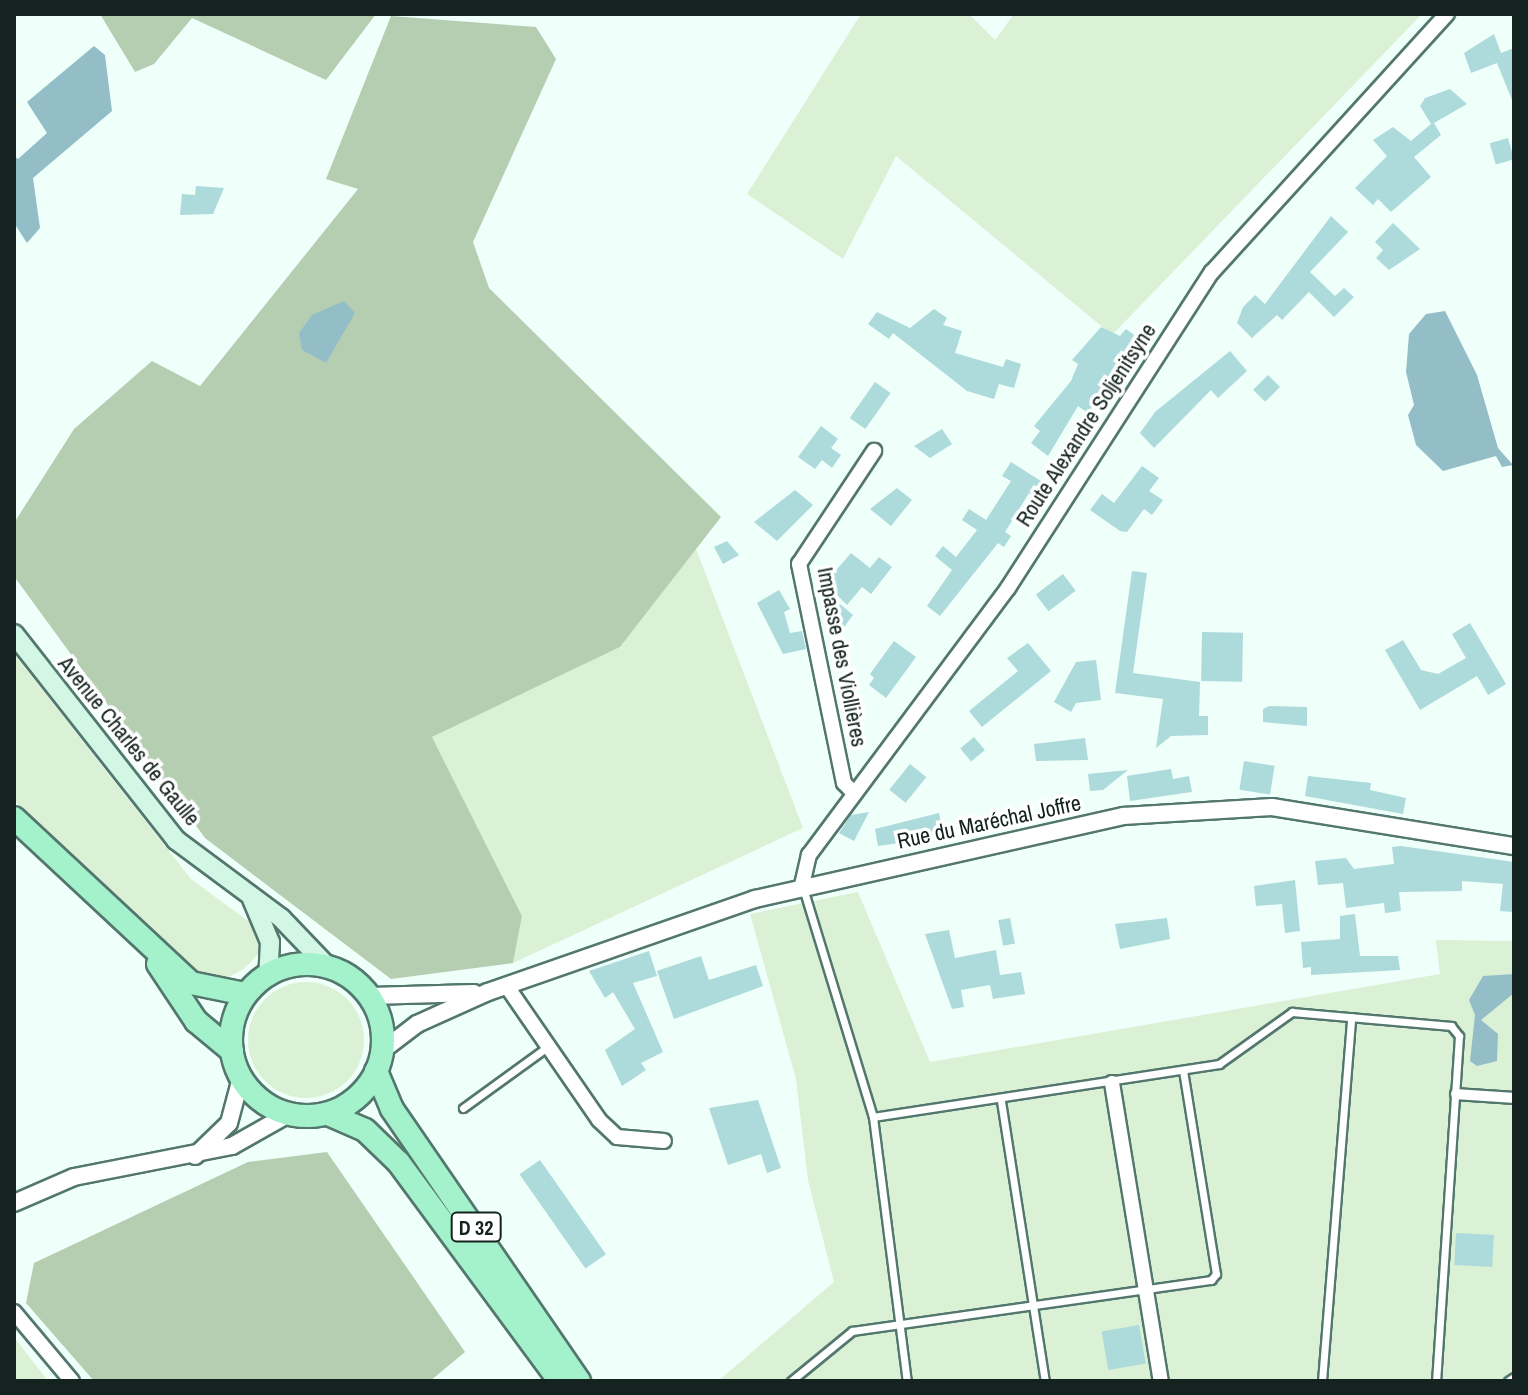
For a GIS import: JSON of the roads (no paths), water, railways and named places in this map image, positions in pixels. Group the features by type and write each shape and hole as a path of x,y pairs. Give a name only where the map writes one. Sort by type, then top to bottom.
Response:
{"main road":[{"name":"Avenue Charles de Gaulle","path":"14,634 176,840 281,918 327,966"},
{"path":"14,818 191,983 245,994"},
{"path":"252,899 270,942 268,975"},
{"path":"139,937 196,1021 232,1051"},
{"path":"327,966 370,996 382,1021 379,1060 348,1103 328,1114 287,1115 241,1078 229,1032 245,994 268,975 327,966"},
{"name":"D 32","path":"379,1060 392,1109 579,1381"},
{"name":"D 32","path":"328,1114 365,1130 399,1163 560,1381"}],"street":[{"name":"Route Alexandre Soljenitsyne","path":"802,885 802,866 1008,588 1212,272 1447,14"},
{"name":"Impasse des Viollières","path":"854,793 844,783 799,564 874,451"},
{"name":"Rue du Maréchal Joffre","path":"379,1060 417,1024 488,992 802,885 1183,808 1272,807 1514,846"},
{"path":"506,985 546,1048 617,1137 664,1141"},
{"name":"Rue du Maréchal Joffre","path":"370,996 488,992"},
{"path":"193,1157 229,1123 241,1078"},
{"path":"1112,1083 1161,1381"},
{"path":"1456,1094 1514,1098"},
{"path":"14,1203 103,1170 193,1157 232,1146 287,1115"},
{"path":"14,1216 39,1194"},
{"path":"14,1312 72,1381"}],"lane":[{"path":"802,885 873,1117 907,1381"},
{"path":"873,1117 1001,1101 1183,1071 1237,1057 1292,1012 1457,1029 1456,1094 1436,1381"},
{"path":"1322,1381 1351,1017"},
{"path":"463,1108 546,1048"},
{"path":"791,1381 852,1331 1211,1280 1216,1274 1183,1071"},
{"path":"1001,1101 1045,1381"},
{"path":"1508,1381 1514,1377"}],"water":[{"path":"94,46 105,55 112,111 33,178 40,228 27,243 14,223 14,156 18,159 47,133 27,102"},
{"path":"344,301 355,313 326,363 302,350 299,333 312,315"},
{"path":"1445,311 1477,375 1498,448 1513,465 1502,467 1496,456 1443,471 1416,445 1408,415 1414,405 1406,372 1409,334 1426,314"},
{"path":"1514,974 1514,993 1481,1020 1498,1034 1497,1061 1477,1066 1470,1061 1475,1015 1469,1000 1483,976"}]}
